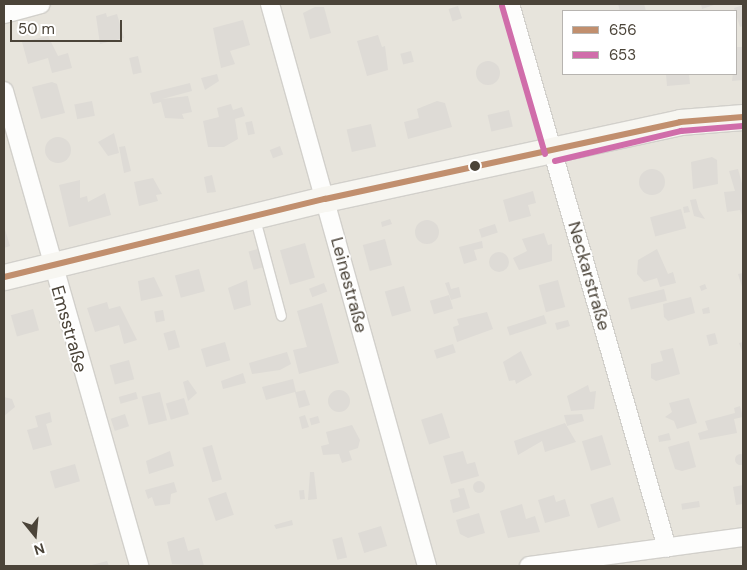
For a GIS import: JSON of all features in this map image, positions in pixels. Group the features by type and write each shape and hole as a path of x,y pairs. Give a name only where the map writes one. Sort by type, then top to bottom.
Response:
{"street":[{"path":"4,14 41,4"},
{"name":"Leinestraße","path":"270,4 427,566"},
{"name":"Neckarstraße","path":"510,4 667,548"},
{"name":"Emsstraße","path":"4,91 50,264 139,566"},
{"path":"4,277 50,264 325,199 553,152 680,122 743,117"},
{"path":"529,566 743,537"}],"lane":[{"path":"254,216 281,316"}],"shaded area":[{"path":"4,4 743,4 743,566 4,566"}],"building":[{"path":"618,4 644,4 646,10 620,10"},
{"path":"701,4 717,4 702,9"},
{"path":"743,5 743,26 740,27 737,10 734,8"},
{"path":"458,6 462,18 453,21 448,9"},
{"path":"315,7 324,7 331,33 310,39 303,13"},
{"path":"106,13 107,17 117,14 124,38 100,44 96,16"},
{"path":"243,20 250,45 230,51 235,64 221,68 213,28"},
{"path":"378,35 382,47 385,46 388,70 367,76 357,41"},
{"path":"48,36 58,56 68,53 72,68 52,73 48,58 28,64 22,42"},
{"path":"737,47 743,47 743,80 732,81 733,75 737,75"},
{"path":"411,51 414,62 403,64 400,54"},
{"path":"138,56 142,73 133,75 129,58"},
{"path":"488,61 497,64 500,73 497,82 488,85 479,82 476,73 479,64"},
{"path":"217,74 219,81 205,90 201,78"},
{"path":"666,75 689,75 690,84 667,86"},
{"path":"52,82 57,84 65,113 41,119 32,87"},
{"path":"190,83 192,91 162,99 188,96 192,112 182,114 184,119 165,118 161,102 153,104 150,93"},
{"path":"92,101 95,116 77,119 74,104"},
{"path":"437,101 445,103 452,127 408,139 404,122 419,118 417,109"},
{"path":"231,104 233,110 242,107 245,116 235,119 238,139 224,147 208,147 203,121 219,117 217,108"},
{"path":"509,110 513,127 491,132 488,115"},
{"path":"252,121 255,134 248,135 245,123"},
{"path":"371,124 376,146 352,152 347,130"},
{"path":"114,133 119,153 108,156 98,142"},
{"path":"58,137 67,141 71,150 67,159 58,163 49,159 45,150 49,141"},
{"path":"125,146 131,171 124,173 119,147"},
{"path":"280,146 283,154 273,158 270,150"},
{"path":"712,157 717,160 718,184 693,189 691,162"},
{"path":"652,169 661,173 665,182 661,191 652,195 643,191 639,182 643,173"},
{"path":"738,169 743,187 743,218 740,210 727,212 724,192 735,191 729,171"},
{"path":"212,175 216,192 207,193 204,177"},
{"path":"153,178 162,194 156,195 158,201 139,206 134,182"},
{"path":"80,180 80,198 87,196 88,202 105,193 111,215 69,227 59,185"},
{"path":"533,191 536,203 528,205 531,216 509,222 503,200"},
{"path":"696,199 699,210 705,219 694,216 690,200"},
{"path":"688,206 690,212 684,213 683,207"},
{"path":"681,209 686,228 655,237 650,217"},
{"path":"390,219 392,224 382,227 381,222"},
{"path":"427,220 432,221 438,227 438,237 432,243 427,244 422,243 416,237 415,232 416,227 422,221"},
{"path":"495,224 498,233 482,238 479,229"},
{"path":"4,226 10,246 4,248"},
{"path":"544,233 548,245 552,244 552,261 519,270 513,258 527,251 522,239"},
{"path":"385,239 392,265 370,271 363,245"},
{"path":"482,241 483,248 474,250 477,260 464,264 459,247"},
{"path":"305,243 315,278 290,285 280,250"},
{"path":"261,248 266,266 254,270 249,252"},
{"path":"657,249 668,274 673,272 676,283 660,287 657,278 644,282 637,274 638,260"},
{"path":"499,252 506,255 509,262 506,269 499,272 492,269 489,262 492,255"},
{"path":"199,269 205,291 181,298 175,275"},
{"path":"743,273 743,290 738,274"},
{"path":"154,277 163,296 141,301 138,281"},
{"path":"247,280 251,305 234,310 228,288"},
{"path":"558,280 565,307 546,312 539,285"},
{"path":"449,282 451,289 459,287 461,297 451,300 445,283"},
{"path":"324,283 327,291 312,297 309,289"},
{"path":"705,284 707,289 701,291 699,286"},
{"path":"404,286 411,311 392,317 385,292"},
{"path":"664,289 667,301 631,310 628,298"},
{"path":"449,295 453,308 434,314 430,301"},
{"path":"691,297 695,313 668,321 664,317 663,304"},
{"path":"107,302 109,309 120,306 137,340 124,344 119,325 95,332 87,308"},
{"path":"322,303 339,363 299,374 293,350 307,347 297,311"},
{"path":"709,307 710,313 703,314 702,309"},
{"path":"33,309 39,330 17,336 11,315"},
{"path":"163,310 165,321 156,322 154,312"},
{"path":"487,312 493,329 457,342 453,327 459,325 457,319"},
{"path":"544,315 547,324 510,336 507,327"},
{"path":"568,320 570,326 557,330 555,323"},
{"path":"175,330 180,347 168,351 163,333"},
{"path":"715,333 718,344 709,346 706,335"},
{"path":"225,342 230,360 206,367 201,349"},
{"path":"743,342 743,351 742,351 739,343"},
{"path":"453,344 456,353 437,359 434,350"},
{"path":"673,348 680,374 656,381 651,378 651,364 663,361 660,351"},
{"path":"521,351 532,375 516,384 515,380 509,381 503,362"},
{"path":"287,352 291,364 280,370 252,374 249,363"},
{"path":"129,360 134,379 115,384 110,365"},
{"path":"243,373 246,383 223,389 221,381"},
{"path":"293,379 296,392 305,390 310,405 299,408 295,392 266,400 262,387"},
{"path":"188,380 197,393 188,401 183,382"},
{"path":"588,385 590,392 596,391 594,409 571,411 567,396"},
{"path":"339,390 347,393 350,401 347,409 339,412 331,409 328,401 331,393"},
{"path":"136,392 138,399 121,404 119,397"},
{"path":"160,392 167,420 149,425 142,397"},
{"path":"4,397 12,399 15,407 4,416"},
{"path":"184,398 189,414 171,420 166,404"},
{"path":"689,398 697,423 677,429 674,421 665,417 672,412 669,403"},
{"path":"740,406 743,417 734,419 737,433 700,440 698,433 708,430 705,421 735,413 734,408"},
{"path":"50,412 52,422 46,424 52,445 33,450 27,430 38,427 35,416"},
{"path":"442,413 450,438 429,445 421,420"},
{"path":"125,414 129,426 115,431 111,419"},
{"path":"582,414 584,421 567,426 564,415"},
{"path":"305,415 309,427 302,429 299,417"},
{"path":"318,416 320,423 311,425 309,418"},
{"path":"565,423 576,442 545,452 542,441 518,455 514,441"},
{"path":"352,425 360,440 358,448 349,451 352,460 342,463 339,454 323,455 321,446 329,444 326,432"},
{"path":"669,433 671,440 659,442 658,436"},
{"path":"602,435 611,465 591,471 582,441"},
{"path":"689,441 696,467 682,471 675,469 668,447"},
{"path":"212,445 222,480 212,482 202,448"},
{"path":"170,451 174,466 149,474 146,461"},
{"path":"463,451 467,464 475,462 479,476 451,484 443,456"},
{"path":"738,454 742,454 745,459 744,463 738,464 735,461 735,457"},
{"path":"75,464 80,481 55,488 50,471"},
{"path":"310,472 314,472 317,499 308,500"},
{"path":"479,481 485,487 479,493 473,487"},
{"path":"174,482 177,492 171,494 170,504 155,506 152,497 148,499 145,490"},
{"path":"743,485 743,504 736,505 733,487"},
{"path":"464,488 470,508 453,513 450,500 460,497 458,489"},
{"path":"304,490 305,499 300,499 299,491"},
{"path":"226,492 234,515 216,521 208,498"},
{"path":"554,495 556,502 565,499 570,516 545,523 538,500"},
{"path":"613,497 621,521 598,528 590,504"},
{"path":"699,501 700,507 682,510 681,504"},
{"path":"522,504 526,519 535,516 540,532 508,538 500,511"},
{"path":"479,513 485,533 468,538 460,534 456,520"},
{"path":"292,520 293,525 276,529 274,525"},
{"path":"381,526 387,546 364,553 358,533"},
{"path":"184,537 188,551 199,548 204,566 172,564 167,542"},
{"path":"342,537 347,557 337,560 332,539"},
{"path":"107,561 109,566 88,566"}],"transit line":[{"name":"653","path":"502,6 545,154"},
{"name":"656","path":"4,277 325,199 680,122 743,117"},
{"name":"653","path":"555,161 681,131 743,126"}]}
